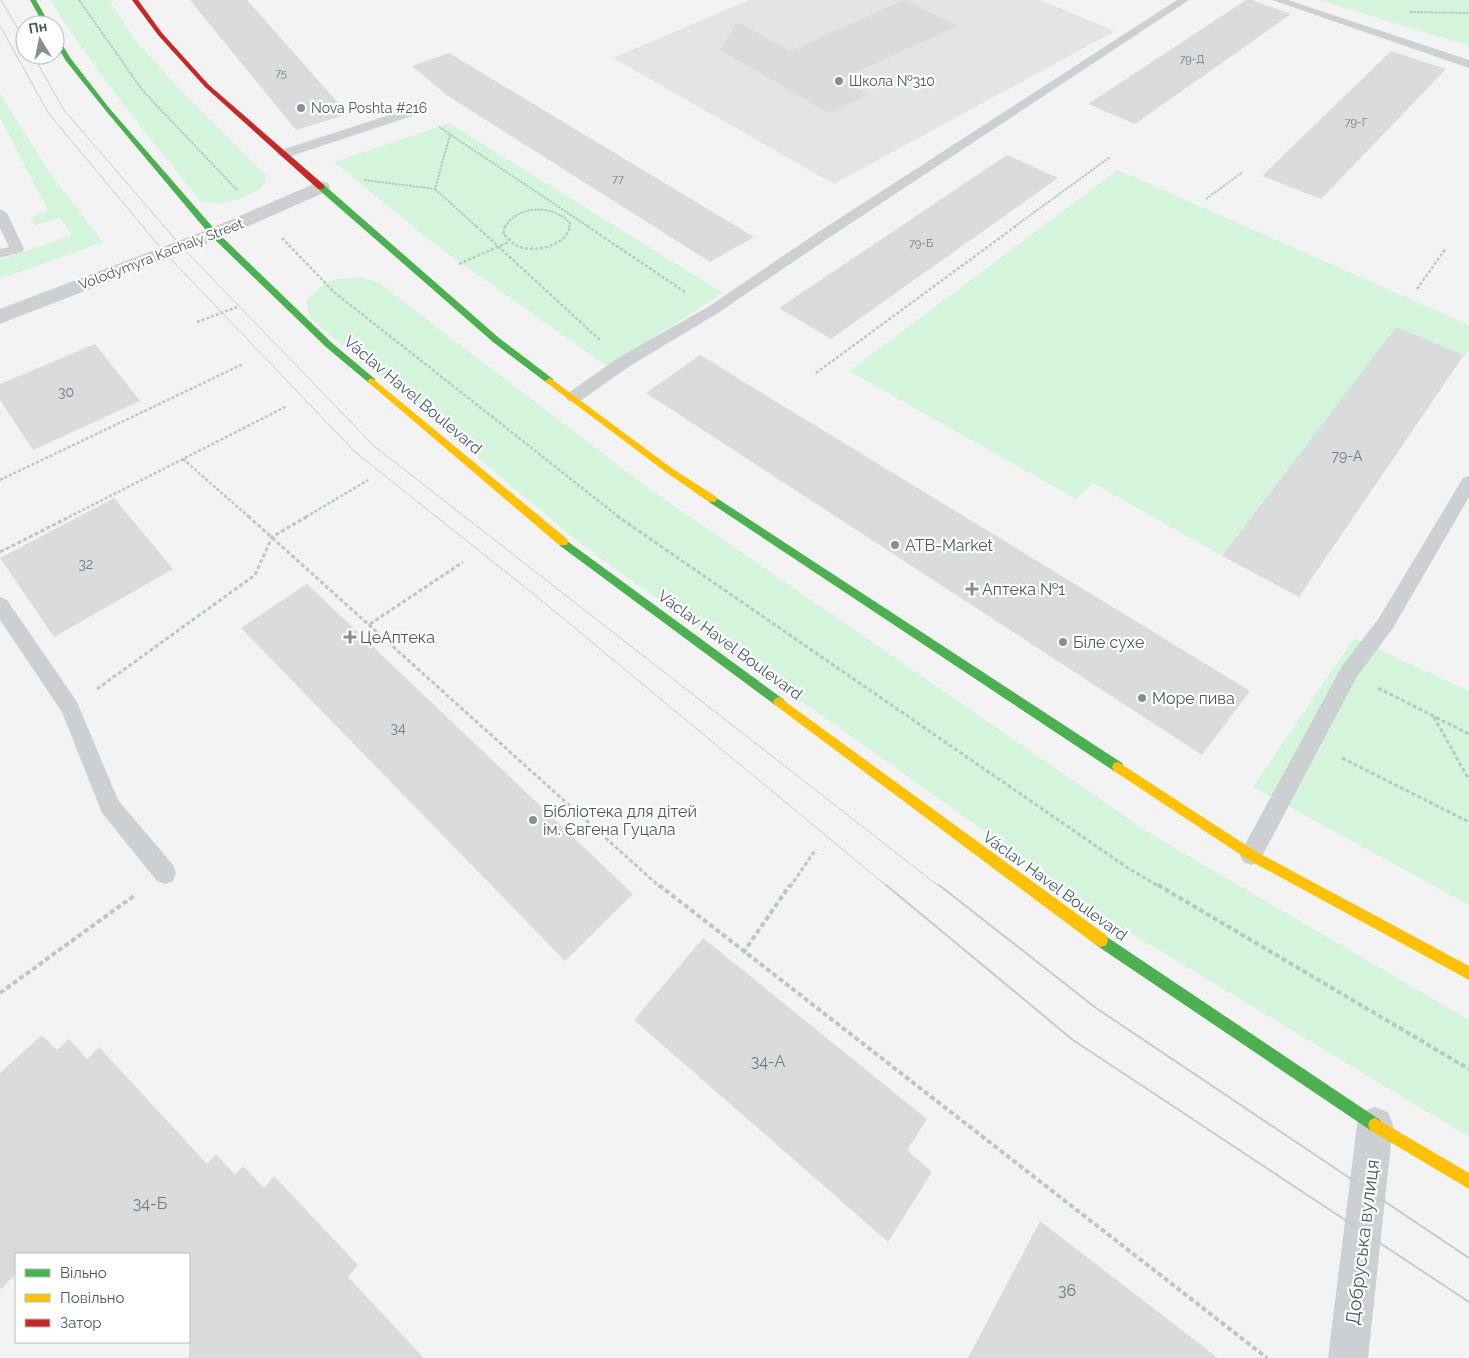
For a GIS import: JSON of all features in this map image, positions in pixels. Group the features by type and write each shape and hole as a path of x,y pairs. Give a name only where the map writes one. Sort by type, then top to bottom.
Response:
{"main road":[{"path":"33,0 41,15"},
{"path":"135,0 160,34 208,86 283,154 496,340 670,471 1251,855 1469,973"},
{"name":"Václav Havel Boulevard","path":"65,55 102,103 214,234 329,345 574,551 1100,939 1375,1125 1469,1181"}],"street":[{"name":"Volodymyra Kachaly Street","path":"0,317 214,234 321,187"},
{"name":"Добруська вулиця","path":"1348,1358 1375,1125"}],"lane":[{"path":"574,397 624,362 713,310 830,230 1184,0"},
{"path":"1277,0 1469,64"},
{"path":"283,154 414,111"},
{"path":"0,213 17,249 0,254"},
{"path":"1251,855 1349,672 1386,623 1469,482"},
{"path":"0,605 70,708 110,806 165,873"}],"path":[{"path":"79,0 143,91 315,274 334,292 617,516 1128,868 1469,1068"},
{"path":"414,111 564,209 713,310"},
{"path":"435,188 450,135"},
{"path":"816,373 1110,158"},
{"path":"1206,199 1243,172"},
{"path":"358,180 435,188 624,362"},
{"path":"544,209 564,215 570,221 571,228 568,236 561,242 533,249 519,247 509,242 503,234 504,226 511,218 522,212 544,209"},
{"path":"564,209 564,215"},
{"path":"457,264 509,242"},
{"path":"1416,289 1446,248"},
{"path":"197,322 237,307"},
{"path":"0,480 242,364"},
{"path":"0,552 287,406"},
{"path":"183,459 370,624 674,900 1266,1358"},
{"path":"70,708 255,575 272,537 368,480"},
{"path":"370,624 463,562"},
{"path":"1349,672 1469,734"},
{"path":"1434,716 1469,780"},
{"path":"1312,742 1469,822"},
{"path":"743,953 816,849"},
{"path":"0,993 165,873"}],"shaded area":[{"name":"Школа №310","path":"749,0 1040,0 1115,31 834,184 613,58"}],"green space":[{"path":"50,0 109,0 134,39 174,83 267,177 261,189 242,198 218,204 201,201 103,77 65,23 65,15 60,15"},
{"path":"1319,0 1469,0 1469,46 1329,3"},
{"path":"0,94 49,172 103,242 0,279 0,260 71,235 60,218 35,225 31,217 48,211 0,117"},
{"path":"449,123 723,293 608,367 437,246 334,162"},
{"path":"1118,170 1469,325 1469,350 1464,355 1396,327 1222,556 1093,483 1076,499 849,371"},
{"path":"360,277 379,283 651,490 1151,834 1469,1020 1469,1137 1114,923 586,548 310,318 306,301 324,284 336,279"},
{"path":"1354,638 1469,691 1469,905 1253,787"}],"building":[{"path":"190,0 247,0 348,114 296,130"},
{"path":"904,0 958,26 841,79 868,95 829,113 720,50 737,22 790,51"},
{"path":"1246,0 1252,0 1291,14 1135,124 1088,104"},
{"path":"1391,51 1446,69 1321,199 1262,176"},
{"path":"449,53 754,237 710,262 448,96 412,66"},
{"path":"1007,155 1058,178 831,339 779,308"},
{"path":"1396,327 1464,355 1299,597 1222,556"},
{"path":"95,344 140,401 33,450 0,400 0,384"},
{"path":"700,355 1250,691 1202,755 646,393"},
{"path":"114,498 173,569 54,637 0,558"},
{"path":"307,584 633,894 565,961 241,628"},
{"path":"703,938 927,1119 907,1150 932,1172 888,1242 634,1020"},
{"path":"42,1035 57,1050 69,1039 87,1059 99,1047 207,1164 216,1154 235,1175 243,1166 264,1188 274,1176 358,1265 348,1277 424,1358 189,1358 190,1253 15,1253 15,1275 0,1290 0,1073"},
{"path":"1040,1221 1218,1358 968,1358"}],"tram line":[{"path":"1,0 15,24"},
{"path":"0,26 49,114 165,253 355,452 536,596 888,887"},
{"path":"39,65 64,110 182,247 374,446 940,887"},
{"path":"886,885 1073,1040 1469,1302"},
{"path":"939,885 1096,1008 1469,1258"}],"traffic: fast":[{"path":"33,0 41,15"},
{"path":"65,55 108,110 214,234 329,345 372,381"},
{"path":"321,187 496,340 550,381"},
{"path":"712,499 1118,767"},
{"path":"563,542 779,702"},
{"path":"1101,940 1375,1125"}],"traffic: slow":[{"path":"372,381 563,542"},
{"path":"550,381 670,471 712,499"},
{"path":"779,702 1101,940"},
{"path":"1118,767 1251,855 1469,973"},
{"path":"1375,1125 1469,1181"}],"traffic: jam":[{"path":"135,0 160,34 207,86 321,187"}],"place":[{"name":"Школа №310","path":"839,81"},
{"name":"Nova Poshta #216","path":"301,108"},
{"name":"ATB-Market","path":"895,545"},
{"name":"Аптека №1","path":"972,589"},
{"name":"ЦеАптека","path":"350,637"},
{"name":"Біле сухе","path":"1063,642"},
{"name":"Море пива","path":"1142,698"},
{"name":"Бібліотека для дітей ім. Євгена Гуцала","path":"533,820"}]}
